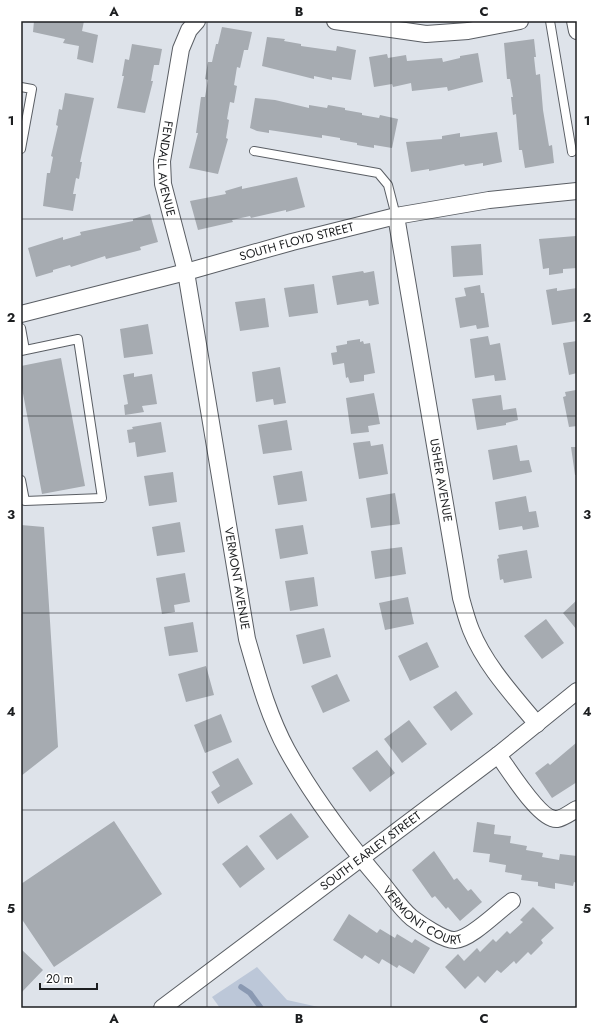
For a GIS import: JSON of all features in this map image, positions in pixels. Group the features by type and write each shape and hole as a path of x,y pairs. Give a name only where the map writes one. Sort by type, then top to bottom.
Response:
{"street":[{"name":"FENDALL AVENUE","path":"186,272 163,184 162,161 182,49 189,30 197,21"},
{"path":"335,21 426,34 468,31 520,21"},
{"path":"575,21 577,31"},
{"name":"SOUTH FLOYD STREET","path":"21,314 396,216 488,200 577,191"},
{"name":"USHER AVENUE","path":"396,216 451,532 461,598 471,631 491,666 510,692 537,724"},
{"name":"VERMONT AVENUE","path":"186,272 247,639 261,689 273,721 287,750 360,858"},
{"name":"SOUTH EARLEY STREET","path":"162,1008 498,755 577,691"},
{"path":"498,755 526,794 547,817 557,819 577,809"},
{"name":"VERMONT COURT","path":"360,858 412,917 444,937 454,940 465,937 512,901"}],"lane":[{"path":"550,21 572,152"},
{"path":"21,87 32,89 21,149"},
{"path":"254,151 378,174 388,185 396,216"},
{"path":"21,328 23,350 78,339 102,498 25,501 21,480"}],"shaded area":[{"path":"257,967 287,1000 323,1008 220,1008 212,997"}],"building":[{"path":"34,21 84,21 82,31 98,35 93,63 77,59 79,46 63,43 65,39 33,32"},
{"path":"222,27 252,32 248,50 244,50 240,68 237,67 234,85 237,86 234,103 230,102 227,119 229,120 226,138 228,139 218,174 189,168 198,133 196,133 201,97 205,97 208,80 205,79 208,62 212,62"},
{"path":"267,37 285,39 284,41 301,44 301,46 336,51 337,46 356,50 351,80 332,77 332,80 314,76 314,79 262,66"},
{"path":"534,39 536,75 540,74 543,110 549,146 552,145 554,163 525,168 522,150 519,150 516,114 513,115 511,97 513,97 510,79 507,79 504,43"},
{"path":"132,44 162,49 159,65 154,65 151,81 153,81 145,113 117,108 124,76 122,76 125,59 129,60"},
{"path":"478,53 483,82 448,91 447,87 412,91 411,83 393,87 392,84 374,87 369,57 387,54 388,58 406,55 407,61 442,58 443,62 460,58 460,56"},
{"path":"65,93 94,98 80,162 82,162 79,179 76,178 73,194 76,194 73,211 43,206 47,173 50,173 53,157 51,156 58,126 56,125 59,109 62,110"},
{"path":"255,98 275,100 309,108 309,105 327,108 328,105 362,113 362,115 379,118 380,115 398,119 392,148 374,145 374,148 357,145 357,143 340,140 340,138 322,135 322,138 269,130 269,133 257,131 250,128"},
{"path":"497,132 502,162 483,166 483,163 465,166 464,164 429,171 429,169 411,172 406,142 442,139 442,136 460,133 460,137"},
{"path":"297,177 305,207 251,218 250,216 232,220 233,222 198,230 190,201 226,194 225,191 242,186 242,189"},
{"path":"150,214 158,242 140,247 141,250 106,259 105,256 71,267 70,265 36,277 28,248 63,237 63,240 81,235 80,232 133,221 133,219"},
{"path":"576,236 577,268 563,269 563,273 549,275 549,268 543,269 539,239"},
{"path":"481,244 483,275 453,277 451,246"},
{"path":"363,271 364,273 374,271 379,304 369,306 368,300 337,305 332,276"},
{"path":"314,284 318,313 289,317 284,288"},
{"path":"480,285 481,293 484,293 489,327 477,329 476,325 460,328 455,298 466,296 464,288"},
{"path":"557,288 557,291 577,288 577,321 552,325 546,290"},
{"path":"265,298 269,327 240,331 235,302"},
{"path":"148,324 153,354 124,358 120,329"},
{"path":"488,336 490,345 500,343 506,380 495,381 494,375 475,378 470,339"},
{"path":"360,339 360,342 363,341 364,344 370,343 375,373 364,375 364,381 350,383 348,377 346,378 344,363 333,365 331,353 337,352 336,346 347,344 347,341"},
{"path":"577,341 577,373 569,375 563,343"},
{"path":"61,358 85,486 42,494 21,383 21,366"},
{"path":"280,367 286,403 274,405 273,399 256,402 252,372"},
{"path":"134,373 134,377 152,374 157,404 142,406 144,412 125,415 124,405 128,404 123,375"},
{"path":"576,390 577,426 569,427 563,397 566,396 565,392"},
{"path":"374,393 380,424 368,426 369,432 351,434 346,398"},
{"path":"501,395 503,410 516,408 518,420 506,423 506,425 477,430 472,399"},
{"path":"287,420 292,450 263,454 258,425"},
{"path":"161,422 166,452 137,457 135,442 129,443 127,430 133,429 132,427"},
{"path":"370,441 371,446 383,444 388,474 359,479 353,443"},
{"path":"517,445 520,461 529,460 532,472 493,480 488,450"},
{"path":"571,447 577,447 577,475 575,475"},
{"path":"302,471 307,501 278,505 273,476"},
{"path":"173,472 177,502 149,506 144,476"},
{"path":"395,493 400,524 371,528 366,498"},
{"path":"526,496 529,512 536,511 539,527 523,530 522,526 499,530 495,502"},
{"path":"180,522 185,552 157,556 152,527"},
{"path":"21,525 44,527 58,747 21,776"},
{"path":"303,525 308,554 280,559 275,529"},
{"path":"402,547 406,574 375,579 371,551"},
{"path":"527,550 532,578 504,583 503,579 500,580 497,559 499,558 498,555"},
{"path":"185,573 190,602 174,605 175,612 162,614 156,578"},
{"path":"314,577 318,606 290,611 285,581"},
{"path":"408,597 414,624 385,630 379,603"},
{"path":"577,600 577,630 563,613"},
{"path":"546,619 564,643 542,659 524,636"},
{"path":"193,622 198,652 169,656 164,627"},
{"path":"324,628 331,657 303,664 296,635"},
{"path":"427,642 439,667 410,681 398,656"},
{"path":"206,666 214,695 186,702 178,674"},
{"path":"337,674 350,701 323,713 311,686"},
{"path":"456,691 473,714 451,731 433,707"},
{"path":"221,714 232,742 205,753 194,725"},
{"path":"409,720 427,744 402,763 384,739"},
{"path":"576,743 577,782 552,798 535,773 548,763 550,765"},
{"path":"377,750 395,773 370,792 352,768"},
{"path":"238,758 253,784 218,804 211,792 220,786 212,772"},
{"path":"291,813 309,837 277,860 259,836"},
{"path":"114,821 162,894 54,967 21,918 21,884"},
{"path":"477,822 495,825 494,834 511,836 510,843 527,846 526,850 543,853 542,857 559,860 560,854 577,856 577,883 574,882 573,886 555,883 555,889 538,886 538,882 521,880 522,875 505,872 506,865 489,862 490,854 473,852"},
{"path":"247,845 265,869 240,888 222,864"},
{"path":"434,851 454,880 457,878 468,891 471,889 482,902 460,921 448,907 446,909 435,896 432,898 412,870"},
{"path":"533,907 554,928 541,940 543,943 531,955 528,952 516,964 514,961 501,973 497,970 485,983 478,976 465,989 445,967 458,954 464,961 477,948 480,952 493,939 496,942 507,931 510,934 523,922 520,920"},
{"path":"349,914 377,933 380,929 395,938 397,934 412,943 415,939 430,948 414,974 399,965 397,968 382,959 379,964 365,955 362,959 333,940"},
{"path":"21,949 43,970 21,993"}],"waterway":[{"path":"241,987 250,993 261,1008"}]}
